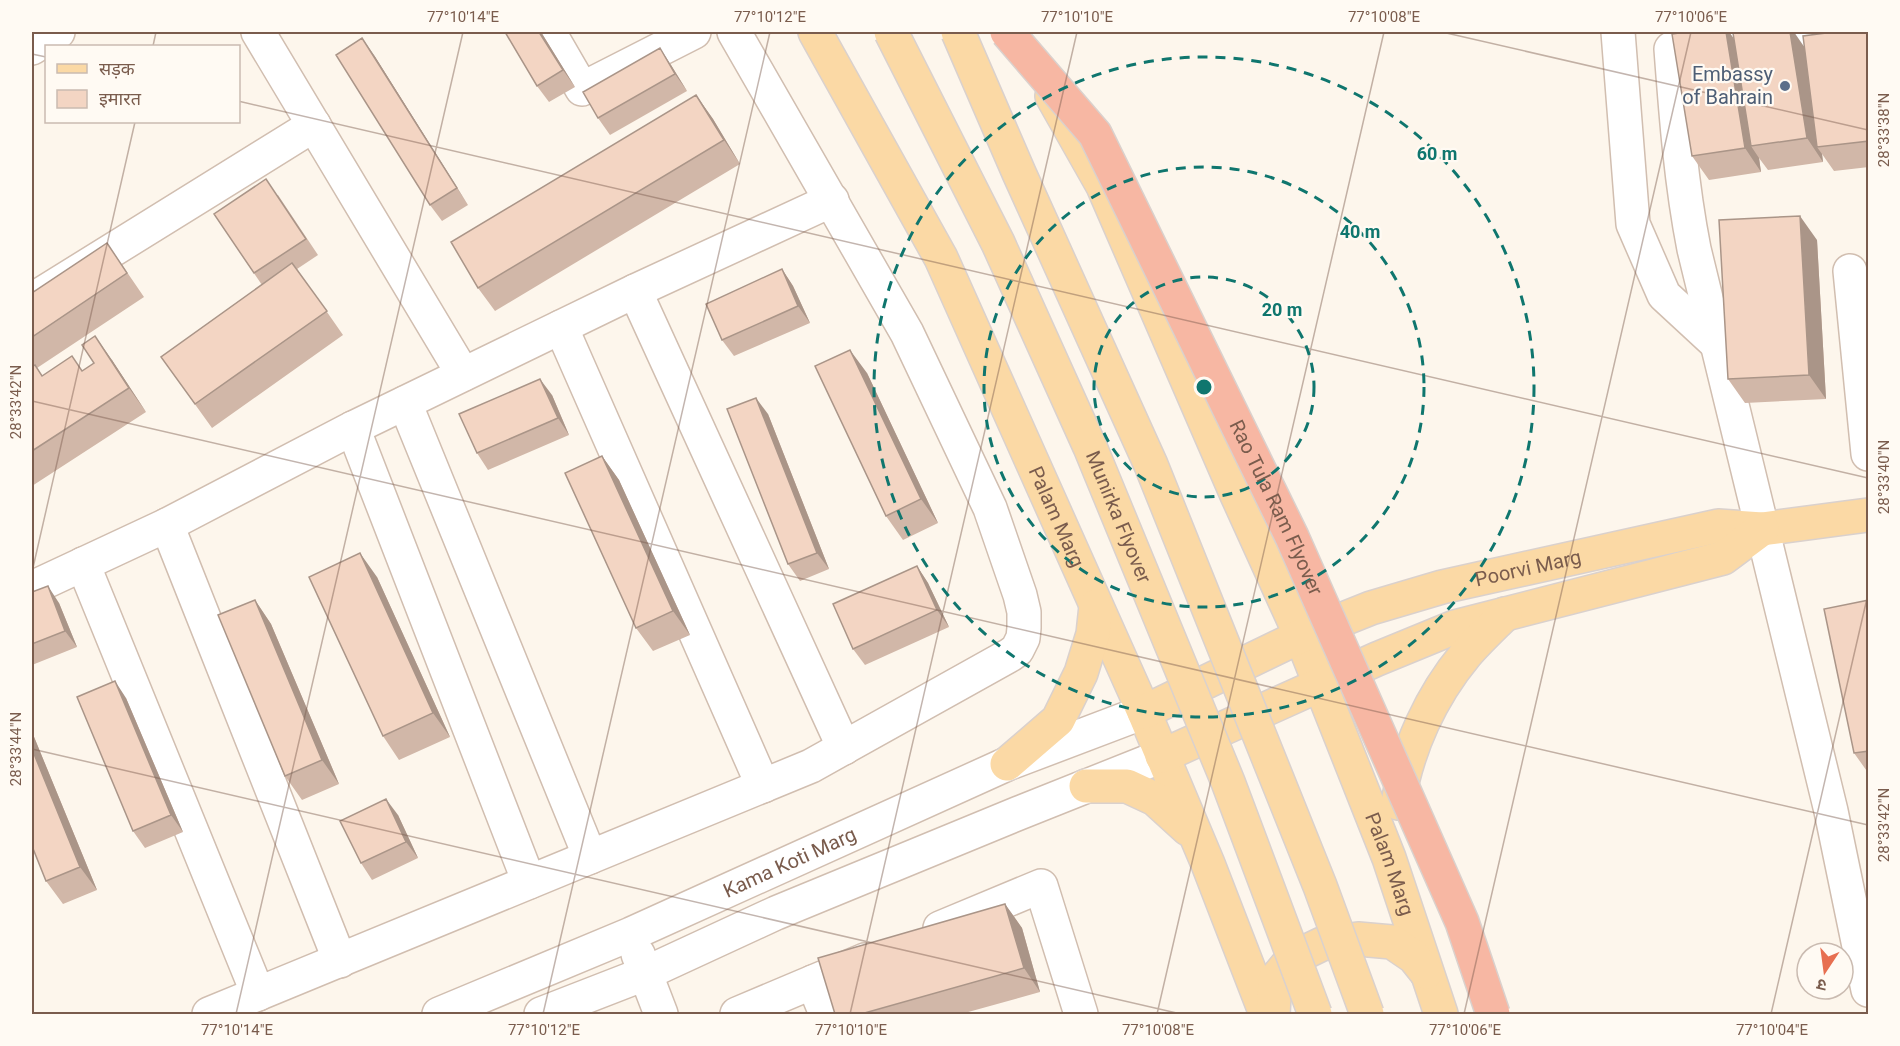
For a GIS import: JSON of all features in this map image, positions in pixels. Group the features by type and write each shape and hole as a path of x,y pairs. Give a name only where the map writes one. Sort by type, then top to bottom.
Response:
{"highway":[{"name":"Rao Tula Ram Flyover","path":"1007,32 1095,134 1292,537 1462,922 1493,1014"}],"main road":[{"name":"Palam Marg","path":"814,32 941,258 1144,712 1208,864 1266,1014"},
{"name":"Munirka Flyover","path":"891,32 998,243 1090,447 1228,782 1315,1014"},
{"path":"958,32 1151,465 1320,886 1367,1014"},
{"name":"Palam Marg","path":"1015,32 1103,186 1247,518 1301,636 1389,858 1441,1014"},
{"name":"Poorvi Marg","path":"1144,712 1301,636 1371,608 1442,587 1718,526 1762,529 1869,515"},
{"name":"Poorvi Marg","path":"1162,756 1377,659 1455,627 1723,558 1762,529"},
{"path":"1007,765 1058,720 1081,673 1093,634 1096,606"},
{"path":"1389,858 1400,787 1414,739 1440,688 1467,653 1506,614"},
{"path":"1086,786 1127,786 1136,790 1155,799 1196,836"},
{"path":"1273,1014 1275,980 1293,958 1322,944 1358,939 1392,942 1414,957 1428,974"}],"street":[{"path":"32,48 58,32"},
{"path":"258,32 464,374"},
{"path":"549,32 582,89 694,32"},
{"path":"209,1014 811,766 1017,650 1023,638 1024,628 1020,595 990,508 907,333 734,32"},
{"path":"1618,32 1633,224 1664,295 1717,344"},
{"path":"1843,32 1671,49 1685,204 1694,249 1831,811 1869,990"},
{"path":"32,300 314,125"},
{"path":"32,588 167,525 353,428 635,291 832,200"},
{"path":"1850,271 1869,454"},
{"path":"635,291 844,747"},
{"path":"561,327 763,786"},
{"path":"405,403 590,857"},
{"path":"353,428 529,882"},
{"path":"167,525 340,961"},
{"path":"82,564 258,994"},
{"name":"Kama Koti Marg","path":"439,1014 632,934 1007,765 1144,712"},
{"name":"Kama Koti Marg","path":"541,1014 645,974 776,913 1162,756"},
{"path":"737,1014 1041,886 1081,1014"},
{"path":"632,934 661,1014"},
{"path":"813,982 826,1014"}],"building":[{"path":"505,32 539,32 563,70 537,86"},
{"path":"1726,32 1745,148 1692,156 1672,34"},
{"path":"1790,32 1807,138 1751,146 1733,33"},
{"path":"1834,32 1869,32 1869,141 1817,147 1803,36"},
{"path":"362,38 457,188 430,205 336,55"},
{"path":"660,48 675,74 598,118 583,92"},
{"path":"696,95 724,140 478,288 451,242"},
{"path":"266,179 306,239 254,273 214,214"},
{"path":"1800,216 1809,375 1728,379 1719,220"},
{"path":"107,243 127,273 32,337 32,293"},
{"path":"292,263 327,311 195,404 161,357"},
{"path":"782,269 798,306 722,340 706,304"},
{"path":"95,336 129,388 32,451 32,367 35,365 42,376 72,356 82,371 94,363 82,345"},
{"path":"850,350 921,499 886,516 815,366"},
{"path":"540,379 558,418 477,453 459,414"},
{"path":"756,398 817,553 788,564 727,409"},
{"path":"602,456 673,611 636,628 565,473"},
{"path":"360,553 433,713 383,736 309,577"},
{"path":"917,566 937,610 853,649 833,604"},
{"path":"48,586 65,631 32,644 32,592"},
{"path":"255,600 322,760 285,776 218,615"},
{"path":"1869,600 1869,751 1854,753 1824,609"},
{"path":"115,681 171,815 133,831 77,697"},
{"path":"32,749 80,867 46,881 32,846"},
{"path":"386,799 406,842 361,863 340,821"},
{"path":"1005,904 1024,968 861,1014 835,1014 818,958"}],"place":[{"name":"Embassy of Bahrain","path":"1785,86"}]}
